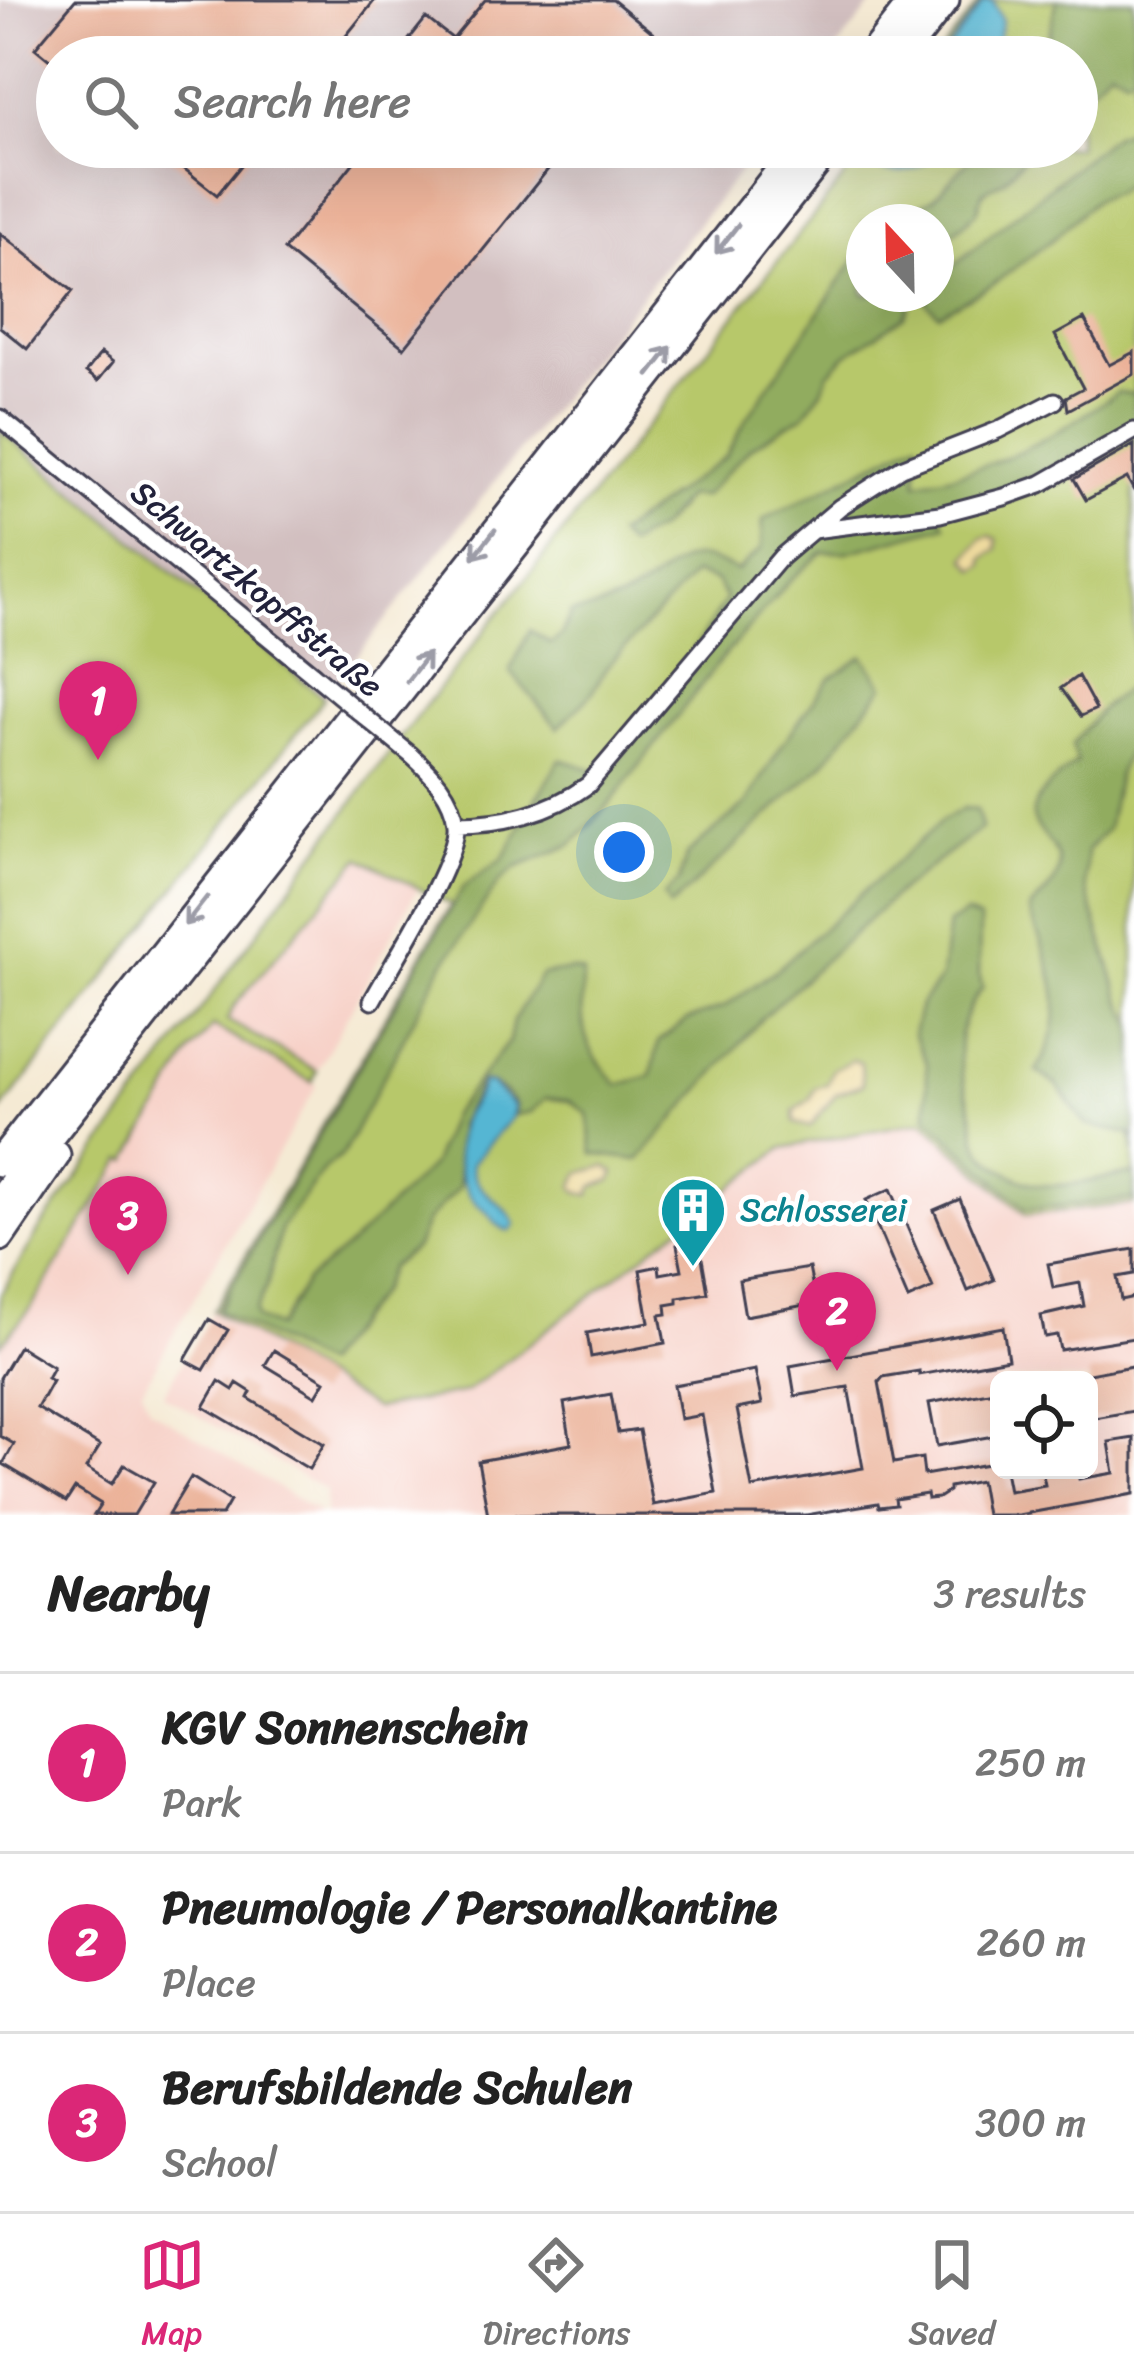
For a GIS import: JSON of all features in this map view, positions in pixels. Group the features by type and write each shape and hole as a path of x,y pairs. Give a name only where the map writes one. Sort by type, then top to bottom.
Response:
{"highway":[{"path":"887,36 915,0"},
{"path":"917,36 945,0"},
{"path":"0,1162 782,168"},
{"path":"0,1200 812,168"},
{"path":"0,1237 88,1107 118,1048"},
{"path":"0,1138 70,1071"}],"street":[{"path":"372,1000 443,868 456,824 535,812 588,785 738,607 810,530 901,468 998,430 1055,401"},
{"name":"Schwartzkopffstraße","path":"0,418 411,755 442,788 456,824"},
{"path":"810,530 940,514 1004,497 1041,484 1134,431"}],"shaded area":[{"path":"0,0 876,0 847,36 36,36 36,168 742,168 324,698 0,430"},
{"path":"360,858 418,888 317,1071 227,1020"},
{"path":"214,1026 317,1085 142,1389 149,1408 322,1515 0,1515 0,1345 31,1308 123,1159 129,1161 191,1052"},
{"path":"923,1121 1026,1215 1134,1204 1134,1515 325,1515 325,1490 163,1395 213,1311 375,1409 466,1392 783,1148"}],"green space":[{"path":"981,0 1134,0 1134,1204 1026,1215 923,1121 783,1148 466,1392 375,1409 213,1311 451,905 360,858 227,1020 317,1071 312,1082 213,1026 191,1052 128,1161 123,1159 31,1308 0,1345 0,1295 41,1227 403,734 851,168 1098,168 1098,36 953,36","holes":["560,760 557,811 521,823"]},
{"path":"1057,0 1134,0 1134,72 1126,77 1110,68 1098,80 1098,36 1049,35"},
{"path":"1134,128 1134,179 1096,199 992,285 954,306 954,265 1073,168 1098,168 1098,148"},
{"path":"962,168 1015,168 983,192 977,212 954,232 954,204 923,204"},
{"path":"846,272 846,312 907,312 846,355 828,374 804,415 751,447 703,497 687,496 661,527 628,546 617,535 725,457"},
{"path":"1118,392 1134,394 1134,424 1014,484 938,511 946,525 847,552 823,552 789,581 719,662 608,806 571,845 515,868 499,882 439,971 343,1154 324,1169 281,1228 267,1286 255,1311 257,1319 278,1327 306,1281 432,1165 451,1115 509,1041 513,1021 541,975 583,973 583,1021 596,1058 618,1085 651,1076 659,1041 687,1020 724,1007 779,968 943,820 964,808 977,809 982,828 904,887 762,1018 639,1160 593,1154 588,1114 570,1101 546,1098 531,1112 515,1115 516,1106 506,1093 481,1082 458,1125 459,1187 426,1222 416,1247 390,1267 380,1291 322,1365 218,1310 464,886 503,859 560,759 607,774 652,715 726,599 716,581 694,574 606,668 592,693 558,728 510,671 530,630 551,644 561,636 571,613 617,601 686,559 707,559 737,571 762,548 763,520 918,441 917,482 945,477 1023,450"},
{"path":"0,430 324,698 0,1112"},
{"path":"863,656 884,686 824,763 670,907 664,896 679,881 687,854 746,804 829,679"},
{"path":"1134,682 1134,740 1118,774 1107,829 1087,851 1085,885 1120,998 1134,1026 1134,1152 1131,1134 1086,1125 1057,1085 1036,1071 1048,1049 1056,1010 1051,971 1029,910 1059,869 1055,851 1034,819 1035,804 1077,762 1072,745 1101,709"},
{"path":"966,914 980,920 983,987 965,1017 960,1062 979,1146 1006,1172 1041,1185 1134,1173 1134,1199 1026,1209 927,1117 927,1063 913,1034 920,1005 941,978 948,924"}],"sand":[{"path":"982,538 997,539 997,550 976,570 966,558"},
{"path":"853,1060 861,1063 863,1084 836,1094 810,1127 795,1123 794,1111 810,1099 815,1088 827,1084 833,1069"},
{"path":"606,1166 615,1172 612,1180 593,1187 590,1195 573,1187 580,1173"}],"water":[{"path":"984,1 993,2 1002,21 999,36 958,36"},
{"path":"878,168 914,168 901,172"},
{"path":"482,1083 491,1084 514,1106 512,1117 472,1163 477,1182 510,1215 515,1224 510,1231 474,1201 459,1170 461,1122"}],"building":[{"path":"75,0 375,0 346,36 45,36"},
{"path":"485,0 613,0 656,35 655,36 455,36"},
{"path":"426,18 449,36 412,36"},
{"path":"183,168 239,168 217,195"},
{"path":"349,168 549,168 404,348 284,250"},
{"path":"0,233 73,291 27,349 0,327"},
{"path":"1084,319 1109,365 1134,352 1134,374 1068,410 1066,397 1083,388 1055,335"},
{"path":"101,353 113,362 98,381 86,372"},
{"path":"1134,445 1134,491 1127,478 1086,500 1074,479"},
{"path":"1078,676 1096,709 1081,716 1061,688"},
{"path":"891,1189 933,1288 908,1299 866,1200"},
{"path":"960,1199 994,1280 968,1291 934,1210"},
{"path":"699,1241 708,1293 666,1305 667,1314 660,1315 665,1343 591,1357 587,1333 649,1322 640,1270 659,1266 660,1274 682,1270 677,1245"},
{"path":"1134,1249 1134,1274 1117,1277 1121,1300 1134,1297 1134,1338 1060,1350 1057,1335 1045,1337 1041,1316 1084,1306 1080,1283 1053,1288 1048,1264"},
{"path":"809,1268 816,1303 745,1316 739,1280"},
{"path":"209,1319 228,1330 204,1370 185,1360"},
{"path":"1003,1327 1008,1359 883,1377 879,1382 894,1463 922,1458 924,1475 990,1464 990,1479 1007,1479 1009,1491 1045,1485 1044,1479 1098,1479 1114,1473 1109,1442 1134,1438 1134,1494 1018,1515 986,1515 980,1481 949,1487 938,1498 928,1499 927,1494 895,1499 896,1505 879,1507 878,1503 806,1515 488,1515 478,1461 571,1444 564,1403 611,1394 618,1433 639,1430 653,1505 716,1493 702,1415 680,1419 674,1385 755,1370 762,1404 737,1409 752,1488 863,1468 848,1387 795,1396 790,1366"},
{"path":"19,1346 53,1367 47,1378 52,1381 37,1408 100,1446 86,1468 112,1484 124,1465 154,1482 134,1515 94,1515 101,1504 75,1488 66,1502 3,1464 14,1444 0,1436 0,1378"},
{"path":"274,1350 325,1381 316,1396 265,1365"},
{"path":"1132,1366 1134,1411 1098,1417 1098,1372"},
{"path":"219,1381 233,1390 237,1383 251,1392 248,1398 324,1444 309,1469 204,1407"},
{"path":"990,1392 990,1437 937,1446 929,1403"},
{"path":"191,1477 230,1501 222,1515 168,1515"}],"place":[{"name":"KGV Sonnenschein","path":"98,760"},
{"name":"Schlosserei","path":"693,1269"},
{"name":"Berufsbildende Schulen","path":"128,1275"},
{"name":"Pneumologie / Personalkantine","path":"837,1371"}]}
